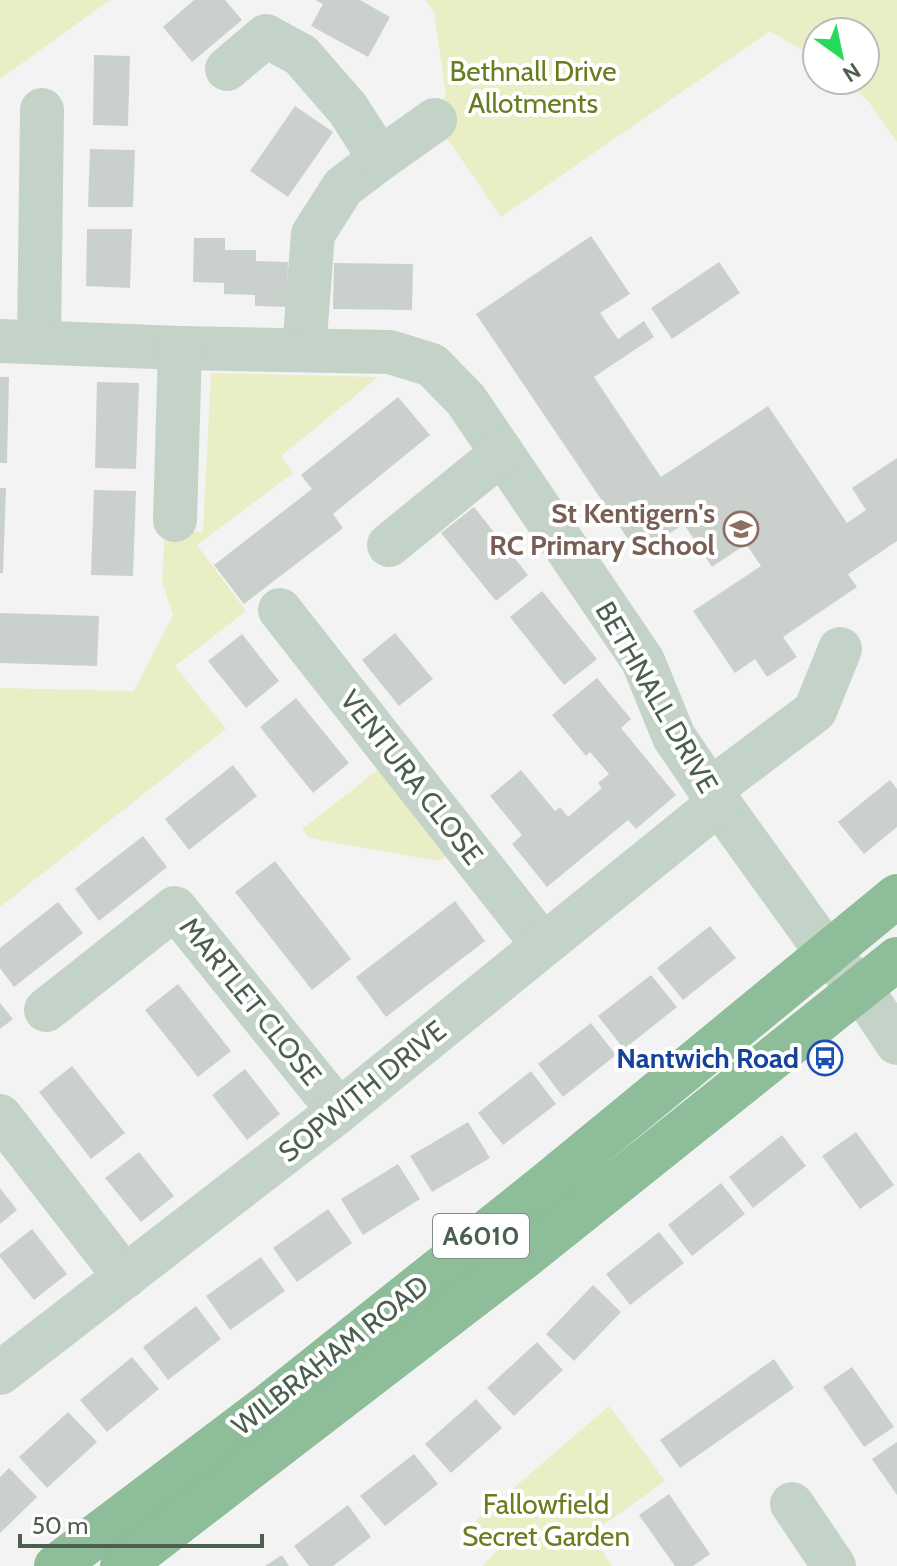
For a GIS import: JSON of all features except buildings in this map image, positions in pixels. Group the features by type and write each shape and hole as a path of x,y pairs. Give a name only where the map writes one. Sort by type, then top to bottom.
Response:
{"highway":[{"name":"WILBRAHAM ROAD","path":"122,1566 543,1187 897,896"},
{"name":"WILBRAHAM ROAD","path":"56,1566 282,1420 523,1258 897,959"}],"street":[{"path":"227,69 266,36 301,55 348,109 380,159"},
{"path":"20,340 42,110"},
{"path":"304,350 313,234 343,187 435,120"},
{"name":"BETHNALL DRIVE","path":"20,340 180,348 390,352 432,365 466,400 643,661 674,737 827,953"},
{"path":"175,520 180,348"},
{"path":"389,545 502,453"},
{"name":"VENTURA CLOSE","path":"280,610 543,945"},
{"name":"SOPWITH DRIVE","path":"0,1373 339,1111 543,945 815,711 840,649"},
{"name":"MARTLET CLOSE","path":"46,1010 175,908 339,1111"},
{"path":"827,953 861,989 897,1043"},
{"path":"0,1116 125,1277"},
{"path":"792,1504 834,1566"}],"green space":[{"path":"0,0 110,0 0,79"},
{"name":"Bethnall Drive Allotments","path":"425,0 897,0 897,142 863,96 881,96 881,16 801,16 801,49 770,31 501,217 427,109 446,96 434,12"},
{"path":"211,373 378,377 281,456 293,473 197,545 246,611 175,666 226,729 0,907 0,688 134,691 173,615 162,582 165,531 203,532"},
{"path":"378,770 447,856 438,861 309,838 302,829"},
{"name":"Fallowfield Secret Garden","path":"609,1406 665,1481 591,1534 612,1566 483,1566 497,1550 474,1522"}],"place":[{"name":"St Kentigern's RC Primary School","path":"741,529"},
{"name":"Nantwich Road","path":"825,1058"}]}
